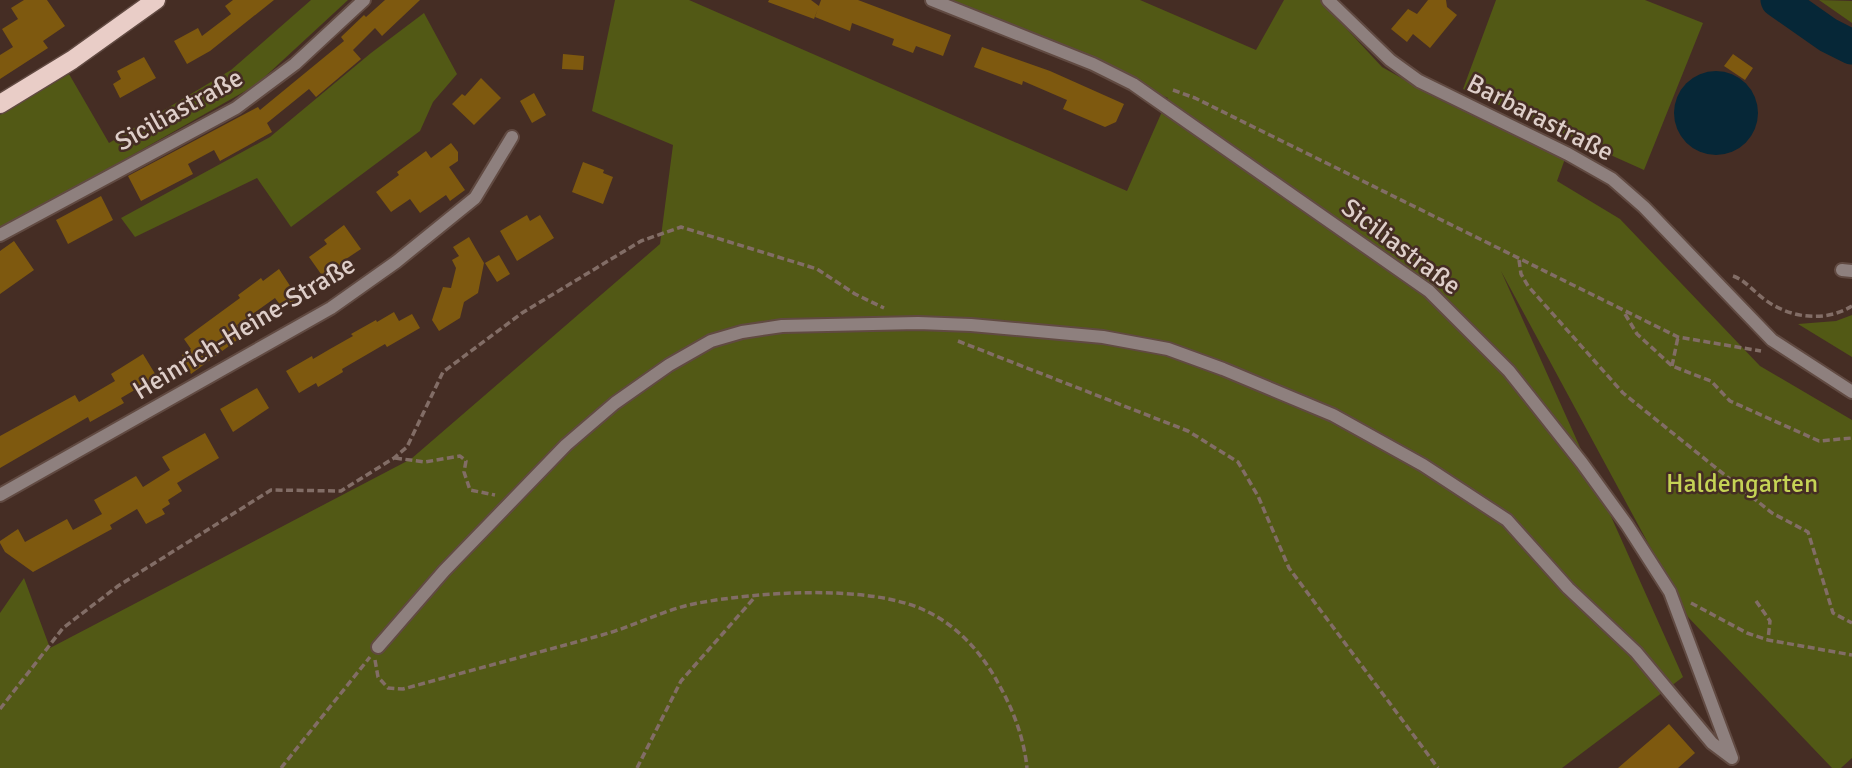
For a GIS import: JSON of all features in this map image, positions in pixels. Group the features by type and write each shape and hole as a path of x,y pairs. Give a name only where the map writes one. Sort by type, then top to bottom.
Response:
{"main road":[{"path":"0,104 72,60 156,0"}],"street":[{"name":"Siciliastraße","path":"0,235 236,108 295,64 364,0"},
{"name":"Siciliastraße","path":"918,323 1104,337 1168,349 1333,415 1423,465 1507,520 1568,588 1636,652 1712,743 1732,758 1670,592 1627,525 1509,371 1429,291 1133,84 1093,64 932,0"},
{"name":"Barbarastraße","path":"1328,0 1390,60 1419,81 1568,154 1612,179 1644,207 1772,340 1852,392"},
{"name":"Heinrich-Heine-Straße","path":"0,495 331,308 396,262 475,198 512,137"},
{"path":"378,647 444,571 566,445 615,403 670,365 711,341 742,332 782,326 918,323"}],"path":[{"path":"1133,84 1163,87 1195,98 1678,337 1794,356"},
{"path":"0,709 63,628 118,586 271,490 341,491 394,458 407,447 443,372 522,313 641,241 681,227 817,269 855,294 918,323"},
{"path":"1519,259 1521,274 1528,286 1623,393 1772,513 1808,532 1833,612 1852,622"},
{"path":"1714,278 1734,275 1777,309 1790,314 1829,315 1852,306"},
{"path":"1624,312 1637,334 1672,366 1711,380 1730,401 1819,441 1852,438"},
{"path":"1672,366 1678,337"},
{"path":"951,338 1188,431 1238,462 1258,496 1289,568 1438,768"},
{"path":"394,458 425,462 460,456 466,461 464,472 470,490 514,499"},
{"path":"1670,592 1747,633 1768,640 1852,655"},
{"path":"378,647 374,663 379,677 388,688 402,689 610,633 695,604 757,595 851,595 890,599 924,610 954,629 974,648 989,667 1009,702 1025,750 1027,768"},
{"path":"637,768 681,681 757,595"},
{"path":"1756,601 1770,621 1768,640"},
{"path":"281,768 378,647"}],"green space":[{"path":"311,0 348,0 256,85 0,230 0,115 69,74 109,143 231,70"},
{"name":"Haldengarten","path":"615,0 689,0 1127,191 1168,98 944,0 1140,0 1256,50 1284,0 1320,0 1382,67 1444,102 1566,156 1557,181 1620,219 1760,366 1852,420 1852,758 1841,768 1832,768 1688,617 1501,271 1683,677 1562,768 0,768 0,613 24,578 50,648 411,459 660,244 673,145 592,111"},
{"path":"1496,0 1645,0 1703,23 1644,170 1463,89"},
{"path":"1819,0 1852,1 1852,23"},
{"path":"424,13 457,74 433,102 420,131 291,227 257,178 135,237 121,218 270,137"},
{"path":"1852,315 1852,357 1798,324 1836,321"}],"water":[{"path":"1716,71 1732,74 1746,83 1755,97 1758,113 1755,129 1746,143 1732,152 1716,155 1700,152 1686,143 1677,129 1674,113 1677,97 1686,83 1700,74"}],"building":[{"path":"24,0 47,0 65,26 43,41 48,48 0,79 0,55 13,47 2,29 18,19 11,8"},
{"path":"233,0 274,0 210,51 187,64 174,41 198,28 202,36 231,14 225,6"},
{"path":"385,0 420,0 382,36 375,28 353,50 361,59 316,97 309,89 267,123 272,132 220,161 214,150 188,164 193,174 141,201 128,176 258,107 260,110 344,41 341,37"},
{"path":"811,0 819,6 814,19 768,2"},
{"path":"821,0 858,0 951,35 943,56 916,46 913,53 892,45 894,39 852,23 850,31 815,17"},
{"path":"1428,0 1446,0 1447,7 1457,15 1430,48 1413,34 1407,42 1391,29 1408,9 1417,14"},
{"path":"982,47 1050,71 1124,104 1116,122 1105,127 1063,109 1067,100 1023,81 1022,85 974,67"},
{"path":"563,54 584,56 583,70 562,69"},
{"path":"1733,54 1753,68 1745,80 1724,66"},
{"path":"144,57 156,78 120,98 113,84 121,79 117,71"},
{"path":"481,78 501,98 474,125 452,104 462,94 465,96"},
{"path":"534,93 546,115 532,123 520,101"},
{"path":"451,143 458,152 458,161 449,167 465,190 450,201 446,195 420,213 410,199 391,212 376,192 399,175 397,172 426,151 431,158"},
{"path":"583,162 604,170 603,173 613,177 603,204 572,192"},
{"path":"101,196 113,220 68,244 56,220"},
{"path":"527,215 530,221 540,215 554,238 517,261 500,231"},
{"path":"344,225 361,249 343,261 346,266 326,281 309,257 327,244 324,240"},
{"path":"469,237 484,263 478,293 464,302 460,318 439,331 432,320 443,287 451,288 456,268 452,260 459,256 453,247"},
{"path":"14,241 34,270 0,294 0,251"},
{"path":"499,255 510,274 497,282 485,263"},
{"path":"279,269 298,298 283,309 275,298 237,325 244,335 191,374 182,355 191,349 184,339 240,298 238,295 261,278 263,281"},
{"path":"394,312 399,321 412,314 420,328 387,347 385,344 342,369 343,372 318,387 316,383 299,393 286,371 312,356 313,359 353,336 351,334"},
{"path":"143,354 157,377 121,398 124,403 90,422 88,417 0,468 0,436 75,395 79,402 115,381 111,374"},
{"path":"257,388 269,408 233,432 220,409"},
{"path":"205,433 219,458 177,483 182,491 168,500 170,504 162,509 165,514 146,524 137,509 110,525 112,529 33,572 5,552 0,541 18,529 25,542 67,519 73,530 102,514 94,500 136,476 143,487 170,470 162,457"},
{"path":"1669,724 1695,753 1678,768 1618,768"}],"waterway":[{"path":"1778,0 1828,35 1852,47"}]}
